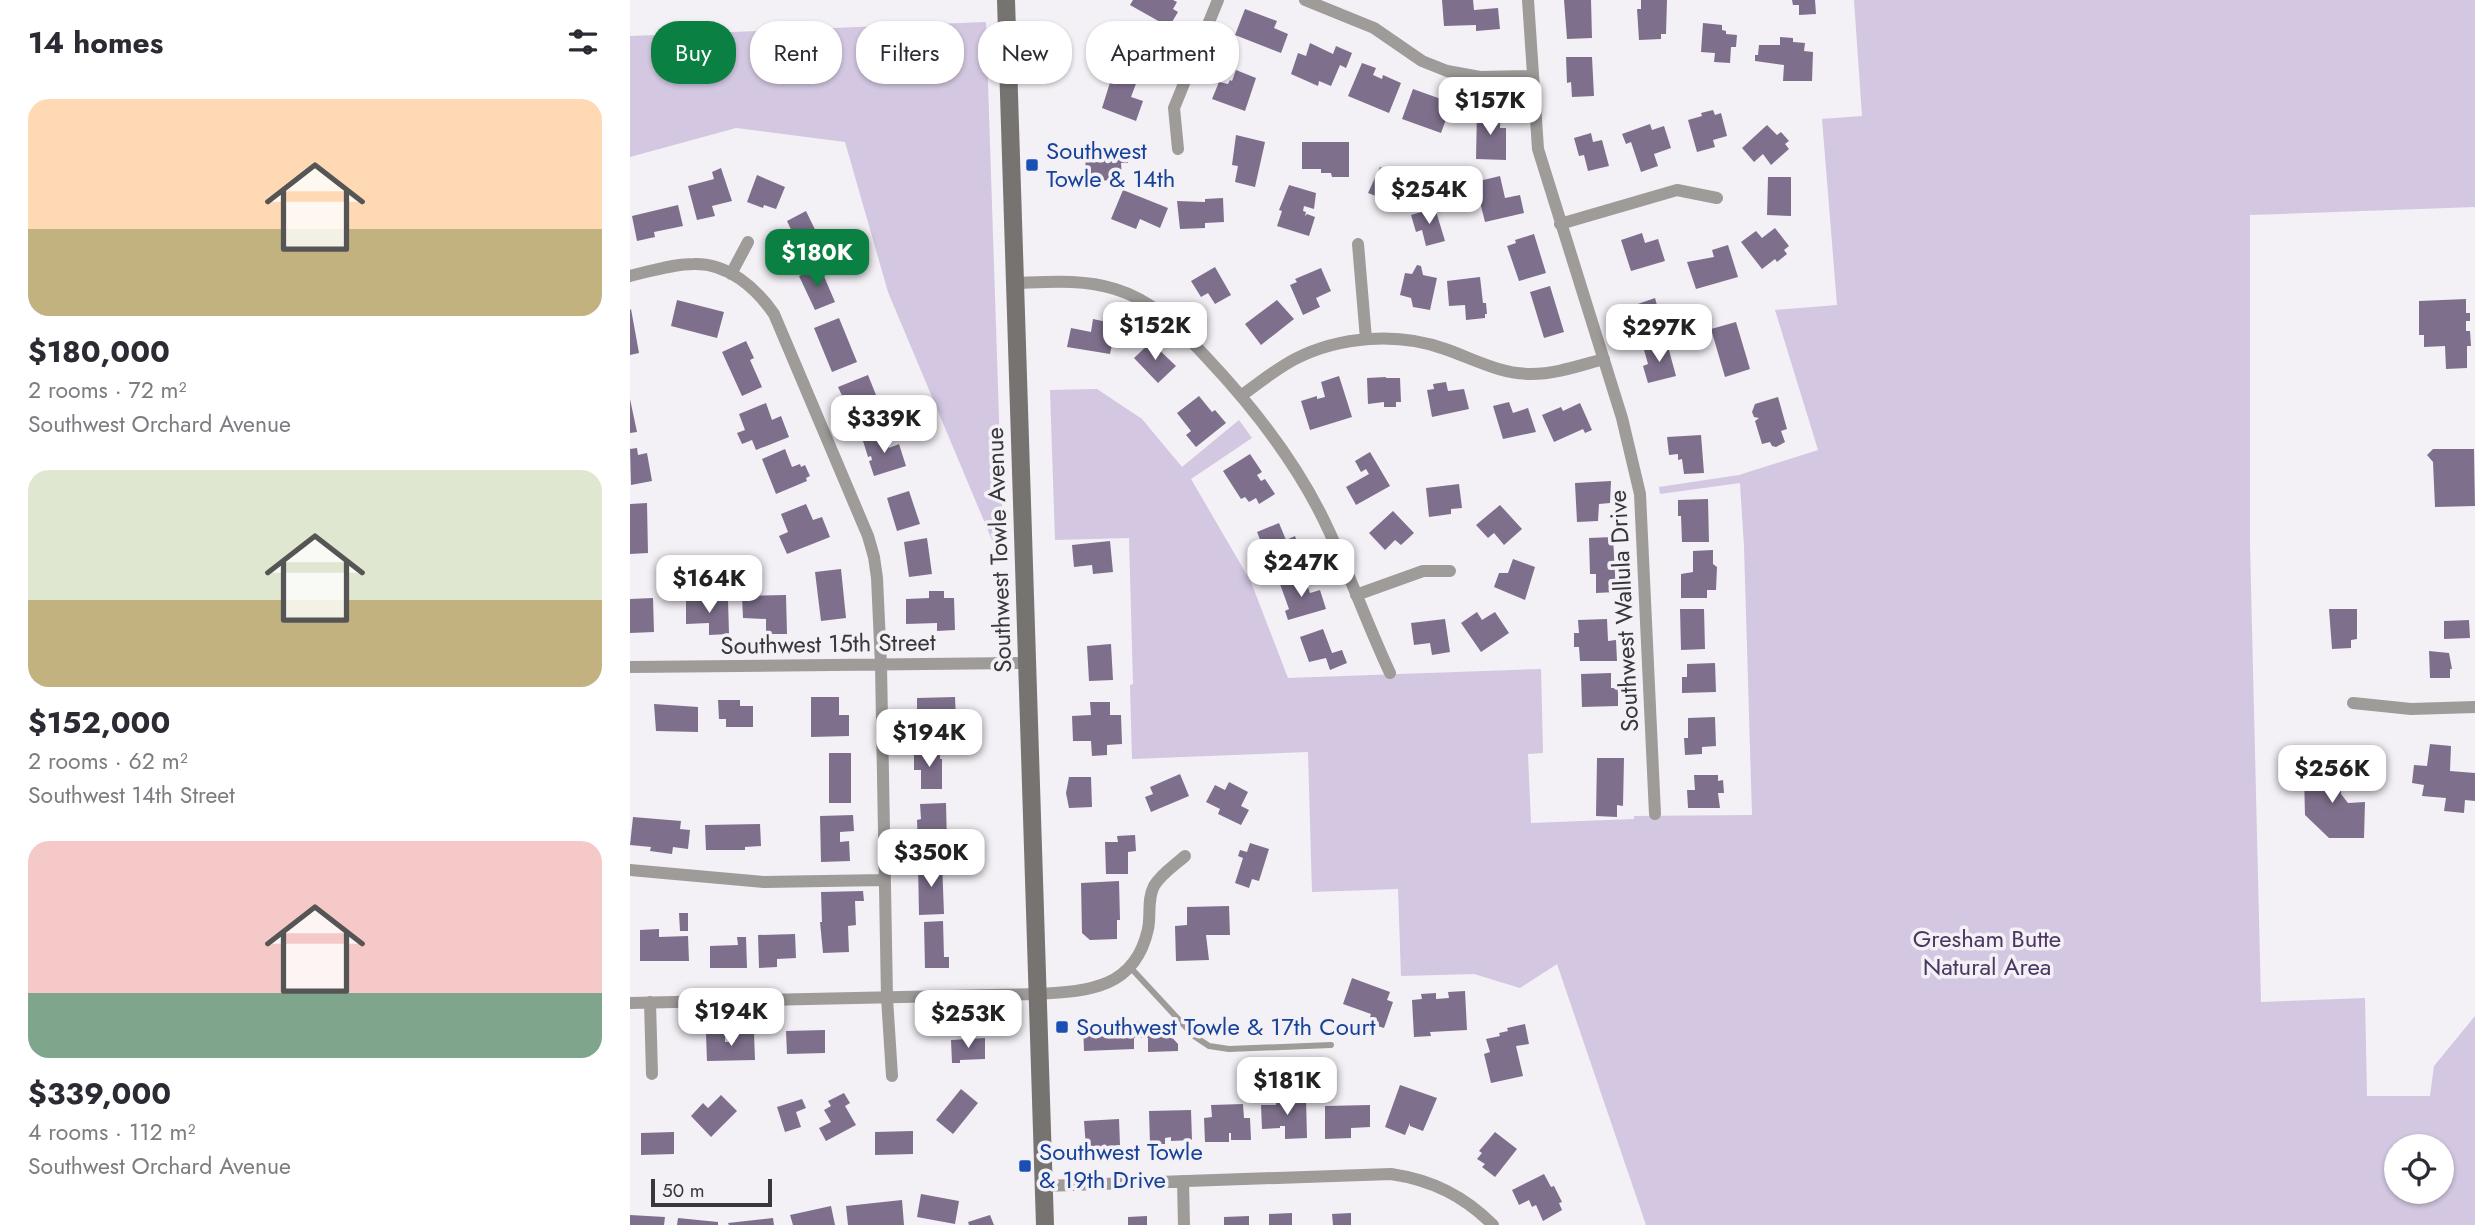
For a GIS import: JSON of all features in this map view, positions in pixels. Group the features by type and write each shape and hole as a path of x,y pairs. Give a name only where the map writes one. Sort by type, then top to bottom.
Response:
{"main road":[{"name":"Southwest Towle Avenue","path":"1006,0 1045,1225"}],"street":[{"path":"1178,149 1174,108 1218,0"},
{"path":"1306,0 1374,28 1422,61 1447,71 1480,77 1531,76"},
{"name":"Southwest Wallula Drive","path":"1528,0 1538,149 1633,459 1643,514 1655,814"},
{"path":"1560,224 1677,190 1717,198"},
{"path":"732,274 748,242"},
{"path":"1358,244 1366,339"},
{"path":"630,276 694,264 732,274 762,298 774,314 868,536 877,578 881,664 887,998 892,1076"},
{"path":"1015,283 1077,281 1107,287 1136,297 1173,321 1242,395 1312,496 1330,531 1390,673"},
{"path":"1242,395 1295,359 1339,344 1366,339 1421,342 1507,372 1554,372 1604,359"},
{"path":"1356,595 1423,571 1450,571"},
{"name":"Southwest 15th Street","path":"630,667 1027,663"},
{"path":"2353,703 2411,709 2475,707"},
{"path":"630,1003 1038,994 1081,992 1098,988 1130,967 1140,953 1146,937 1153,887 1185,856"},
{"path":"630,870 764,882 884,880"},
{"path":"650,1002 653,1074"},
{"path":"1044,1186 1372,1174 1410,1177 1446,1189 1462,1198 1493,1225"},
{"path":"1183,1181 1184,1225"}],"lane":[{"path":"1130,967 1194,1036 1209,1046 1229,1049 1331,1045"}],"green space":[{"name":"Gresham Butte Natural Area","path":"1854,0 2475,0 2475,207 2250,215 2250,545 2261,1002 2365,998 2367,1096 2430,1096 2434,1066 2475,1016 2475,1225 1646,1225 1557,964 1520,988 1474,974 1401,976 1398,889 1312,892 1308,752 1132,759 1129,538 1055,540 1050,390 1097,389 1142,419 1182,467 1239,420 1252,438 1191,479 1251,582 1288,678 1541,669 1543,753 1528,754 1531,823 1634,819 1634,816 1752,815 1740,483 1660,494 1659,487 1739,475 1818,450 1775,310 1837,305 1822,119 1862,116"},
{"path":"978,22 978,84 988,84 1003,540 992,540 888,292 845,142 736,128 630,157 630,36 651,35 651,84 736,84 736,32 750,31 750,84 842,84 842,28 856,27 856,84 964,84 964,23"}],"building":[{"path":"1133,0 1173,0 1177,2 1173,9 1178,12 1173,21 1158,21 1130,5"},
{"path":"1442,0 1473,0 1474,10 1498,8 1500,29 1476,31 1476,25 1444,26"},
{"path":"1564,0 1591,0 1592,38 1567,39"},
{"path":"1641,0 1667,0 1666,34 1661,34 1661,39 1639,40 1637,9 1641,9"},
{"path":"1792,0 1815,0 1816,14 1799,15 1799,5 1793,5"},
{"path":"1245,9 1277,21 1274,28 1288,34 1281,53 1239,37 1239,25"},
{"path":"1703,23 1722,25 1726,34 1737,35 1736,47 1731,47 1730,63 1714,62 1715,53 1701,52"},
{"path":"1780,37 1805,43 1804,51 1813,52 1812,81 1783,81 1784,65 1755,61 1759,45 1780,45"},
{"path":"1310,43 1333,54 1336,46 1352,53 1346,68 1340,65 1331,86 1319,81 1318,86 1291,74 1298,53 1306,56"},
{"path":"1566,57 1592,57 1594,96 1572,97 1571,82 1567,83"},
{"path":"1362,63 1376,68 1373,75 1382,79 1383,75 1401,83 1389,113 1348,96"},
{"path":"1239,71 1256,78 1245,111 1212,99 1218,84 1239,84"},
{"path":"1110,84 1136,84 1131,97 1143,101 1136,121 1102,108"},
{"path":"1413,89 1452,103 1441,133 1402,119"},
{"path":"1713,110 1715,115 1721,113 1727,136 1713,140 1715,147 1697,152 1688,120"},
{"path":"1477,111 1500,112 1500,128 1506,128 1506,160 1476,159"},
{"path":"1650,124 1652,130 1664,126 1671,148 1654,154 1658,166 1641,172 1631,142 1626,144 1622,134"},
{"path":"1767,125 1777,135 1781,132 1789,141 1785,144 1789,149 1771,165 1763,154 1754,162 1742,148"},
{"path":"1591,133 1593,142 1602,140 1609,166 1588,171 1584,155 1579,156 1574,138"},
{"path":"1236,135 1265,142 1255,187 1235,182 1238,166 1232,165"},
{"path":"1302,142 1349,142 1349,177 1332,177 1331,173 1321,173 1321,169 1302,169"},
{"path":"1128,146 1128,163 1121,163 1122,180 1086,181 1085,148"},
{"path":"1380,167 1413,182 1404,200 1399,198 1397,204 1368,193"},
{"path":"721,168 732,201 712,206 715,216 697,220 688,186 714,179 712,172"},
{"path":"757,175 785,187 776,209 747,202"},
{"path":"1500,176 1505,198 1520,195 1524,213 1485,222 1475,182"},
{"path":"1768,177 1791,177 1791,216 1767,215"},
{"path":"1289,185 1316,193 1314,209 1304,206 1303,211 1306,212 1305,216 1307,214 1315,217 1309,236 1277,226 1282,211 1279,210"},
{"path":"1123,190 1168,208 1160,228 1140,219 1136,229 1111,219"},
{"path":"1223,198 1224,222 1205,223 1205,228 1180,229 1177,201 1205,202 1205,199"},
{"path":"678,205 683,226 654,232 655,237 637,241 632,216"},
{"path":"1435,208 1445,241 1426,246 1422,230 1416,232 1411,215"},
{"path":"806,211 823,246 803,255 787,221"},
{"path":"1775,228 1789,246 1784,250 1787,254 1762,269 1741,242 1756,231 1762,238"},
{"path":"1642,233 1645,243 1658,239 1665,261 1631,271 1621,240"},
{"path":"1534,234 1546,273 1519,281 1507,246 1516,243 1515,240"},
{"path":"1728,245 1738,277 1696,289 1687,262 1714,257 1712,250"},
{"path":"1417,265 1421,266 1423,275 1437,278 1430,310 1413,307 1411,298 1400,295 1405,273 1412,274"},
{"path":"820,267 835,302 815,310 799,276"},
{"path":"1215,267 1231,295 1215,304 1208,293 1201,297 1191,281"},
{"path":"1321,268 1331,291 1316,298 1320,307 1303,315 1290,285 1297,282 1295,279"},
{"path":"1480,277 1487,314 1485,318 1466,320 1465,305 1449,306 1447,281"},
{"path":"1550,286 1564,332 1544,338 1530,292"},
{"path":"1655,298 1664,331 1634,338 1631,318 1637,317 1635,305"},
{"path":"2466,299 2466,313 2470,313 2470,321 2466,321 2466,331 2470,331 2471,346 2467,346 2467,368 2446,369 2445,346 2424,347 2424,335 2419,335 2419,301"},
{"path":"677,300 724,312 717,338 671,326"},
{"path":"1277,300 1294,319 1261,345 1245,324"},
{"path":"630,310 639,353 630,355"},
{"path":"839,318 857,362 832,372 814,328"},
{"path":"1093,319 1116,324 1110,354 1067,347 1071,328 1091,332"},
{"path":"1736,322 1750,369 1725,377 1711,329"},
{"path":"746,341 754,358 750,360 762,387 742,396 722,352"},
{"path":"1151,342 1176,366 1158,383 1134,358"},
{"path":"1667,343 1676,376 1648,383 1643,366 1648,364 1644,350"},
{"path":"868,375 876,395 867,399 875,419 856,426 838,387"},
{"path":"1339,376 1352,417 1310,430 1301,401 1317,396 1317,399 1325,397 1321,382"},
{"path":"1367,378 1400,378 1401,402 1396,402 1396,407 1384,407 1384,402 1368,404"},
{"path":"1446,382 1448,391 1464,389 1469,409 1432,417 1427,390 1434,389 1433,384"},
{"path":"1199,396 1212,412 1215,410 1226,423 1196,447 1186,435 1191,431 1177,413"},
{"path":"1778,397 1787,429 1781,431 1785,442 1776,447 1770,442 1762,444 1755,421 1759,418 1754,417 1752,412 1755,404"},
{"path":"630,399 637,432 630,433"},
{"path":"1509,402 1513,413 1528,408 1536,432 1503,439 1493,406"},
{"path":"766,403 772,420 781,416 789,437 756,450 752,440 742,444 737,433 745,430 739,414"},
{"path":"1580,403 1592,430 1585,433 1583,429 1554,442 1542,415 1561,407 1563,411"},
{"path":"884,434 889,448 899,444 906,466 874,476 869,461 872,460 871,456 868,457 863,441"},
{"path":"1701,435 1704,473 1684,474 1682,459 1678,460 1678,454 1669,455 1667,437"},
{"path":"637,448 638,455 647,453 652,481 631,485 630,449"},
{"path":"785,449 792,467 805,465 810,476 806,478 807,481 776,494 762,459"},
{"path":"2433,449 2474,449 2475,506 2435,507 2433,462 2427,455"},
{"path":"1370,452 1390,486 1356,505 1346,487 1369,474 1366,469 1361,472 1355,461"},
{"path":"1250,454 1262,472 1257,475 1261,481 1265,479 1275,494 1259,504 1256,498 1249,502 1245,497 1241,499 1223,471"},
{"path":"1611,481 1610,503 1599,504 1598,521 1577,522 1575,483"},
{"path":"1459,484 1462,508 1451,509 1451,514 1429,517 1426,488"},
{"path":"909,491 920,524 897,531 887,498"},
{"path":"1708,499 1709,542 1682,542 1678,500"},
{"path":"647,503 648,553 630,554 630,504"},
{"path":"806,504 813,520 822,517 830,537 787,554 779,536 788,532 781,514"},
{"path":"1500,505 1522,529 1504,545 1494,533 1488,538 1476,525"},
{"path":"1393,511 1414,533 1401,545 1395,540 1385,550 1369,533"},
{"path":"1279,523 1286,540 1295,536 1301,553 1266,568 1262,559 1267,557 1257,532"},
{"path":"1613,537 1616,592 1596,593 1596,574 1590,574 1589,538"},
{"path":"927,538 932,574 909,577 904,542"},
{"path":"1110,541 1113,572 1093,574 1092,565 1074,567 1072,545"},
{"path":"1713,550 1713,564 1717,567 1716,590 1707,590 1707,598 1681,598 1681,574 1693,572 1693,551"},
{"path":"1513,559 1535,567 1525,600 1494,587 1499,573 1508,573"},
{"path":"841,569 846,618 821,621 815,572"},
{"path":"1304,576 1310,593 1320,590 1326,609 1288,620 1285,611 1289,609 1280,584"},
{"path":"929,591 944,591 944,598 954,598 955,630 937,631 937,623 906,624 906,599 929,598"},
{"path":"786,595 787,634 766,634 766,619 743,618 742,596"},
{"path":"653,598 654,632 630,633 630,599"},
{"path":"728,600 729,634 709,635 709,623 686,624 686,601"},
{"path":"1680,609 1704,609 1705,649 1681,650"},
{"path":"2329,609 2357,609 2357,639 2351,640 2351,648 2332,649"},
{"path":"1477,612 1482,620 1495,612 1509,633 1481,652 1461,623"},
{"path":"1445,619 1450,652 1432,655 1430,643 1414,645 1411,623"},
{"path":"1607,619 1608,641 1616,640 1617,661 1580,661 1579,647 1574,647 1574,633 1579,633 1578,620"},
{"path":"2469,620 2470,638 2444,639 2444,621"},
{"path":"1323,629 1332,653 1342,650 1347,663 1330,670 1326,658 1309,662 1300,637"},
{"path":"1111,644 1113,680 1089,681 1087,646"},
{"path":"2429,651 2449,653 2452,669 2450,678 2430,678"},
{"path":"1715,663 1716,692 1682,693 1682,677 1687,677 1687,664"},
{"path":"1611,673 1611,688 1618,688 1618,706 1582,707 1581,674"},
{"path":"811,697 839,697 839,715 849,715 849,736 811,737"},
{"path":"955,697 956,719 917,720 917,698"},
{"path":"718,700 740,700 740,706 753,706 753,727 726,727 726,719 719,719"},
{"path":"1090,702 1110,702 1110,715 1121,715 1122,744 1107,745 1107,755 1092,756 1091,741 1073,741 1072,716 1091,715"},
{"path":"654,704 698,707 698,732 656,731"},
{"path":"1715,717 1716,746 1702,747 1702,754 1685,755 1684,738 1688,738 1688,718"},
{"path":"2430,744 2451,746 2450,771 2475,773 2475,801 2465,800 2464,813 2444,811 2446,798 2422,796 2424,785 2412,783 2414,765 2427,766"},
{"path":"914,752 940,752 942,789 921,789 921,770 914,770"},
{"path":"829,753 851,753 851,803 829,803"},
{"path":"1597,758 1624,758 1623,806 1617,805 1617,817 1596,816"},
{"path":"2333,762 2334,775 2341,775 2341,794 2348,803 2365,802 2364,838 2329,838 2305,815 2304,776 2314,776 2314,763"},
{"path":"1180,774 1189,796 1151,812 1145,797 1153,794 1150,787"},
{"path":"1694,775 1718,775 1718,781 1723,780 1724,793 1718,793 1720,808 1688,808 1687,790 1695,790"},
{"path":"1069,777 1091,777 1092,807 1069,808 1066,793"},
{"path":"1229,782 1248,792 1241,806 1249,810 1241,825 1218,814 1220,809 1206,802 1215,785 1225,790"},
{"path":"946,803 947,846 918,848 917,820 921,819 920,804"},
{"path":"853,815 854,831 840,832 840,842 849,841 850,861 821,862 820,816"},
{"path":"633,817 681,821 680,829 690,830 688,849 673,847 672,854 650,851 651,847 630,845"},
{"path":"760,824 761,846 745,847 745,850 706,850 705,825"},
{"path":"1135,835 1136,851 1128,852 1128,874 1106,874 1105,842 1118,842 1117,836"},
{"path":"1250,843 1269,849 1259,881 1252,879 1249,888 1235,883 1243,858 1238,856 1240,850 1247,852"},
{"path":"942,862 944,914 919,915 918,863"},
{"path":"1119,881 1120,920 1117,920 1117,939 1090,940 1082,933 1081,883"},
{"path":"863,891 864,901 855,901 856,925 848,926 849,952 823,953 821,892"},
{"path":"1229,906 1230,935 1206,935 1209,960 1176,961 1175,926 1187,925 1187,907"},
{"path":"679,913 688,913 688,931 680,931"},
{"path":"943,921 944,957 949,957 949,968 925,968 924,922"},
{"path":"659,929 659,937 688,936 689,961 640,961 640,930"},
{"path":"795,934 796,958 777,959 777,967 759,968 758,935"},
{"path":"737,937 746,937 747,968 710,968 710,946 738,945"},
{"path":"1352,978 1390,992 1387,1000 1393,1002 1384,1028 1368,1023 1371,1014 1343,1004"},
{"path":"1465,991 1467,1030 1430,1032 1431,1036 1414,1037 1412,1000 1422,999 1421,994 1436,993 1436,999 1449,998 1448,992"},
{"path":"1144,1021 1144,1031 1166,1031 1178,1044 1178,1051 1148,1052 1148,1038 1134,1038 1134,1049 1084,1051 1083,1023"},
{"path":"1525,1024 1529,1044 1516,1046 1523,1076 1491,1083 1484,1054 1490,1052 1486,1039 1500,1036 1499,1033 1508,1031 1507,1028"},
{"path":"825,1030 825,1053 787,1054 786,1031"},
{"path":"725,1033 725,1042 735,1042 735,1033 754,1033 755,1060 707,1061 706,1034"},
{"path":"985,1038 985,1059 952,1063 951,1040"},
{"path":"1400,1085 1437,1098 1423,1131 1410,1126 1410,1123 1405,1135 1385,1127"},
{"path":"961,1089 978,1103 953,1134 936,1120"},
{"path":"844,1093 850,1103 845,1106 856,1125 826,1141 819,1128 831,1122 824,1110 831,1106 828,1101"},
{"path":"721,1095 737,1111 711,1137 691,1116 703,1103 708,1108"},
{"path":"1306,1098 1307,1138 1285,1139 1285,1126 1262,1129 1261,1105 1276,1105 1276,1099"},
{"path":"802,1099 806,1108 796,1112 801,1127 785,1132 777,1107"},
{"path":"1243,1104 1244,1118 1250,1118 1251,1140 1231,1140 1229,1133 1229,1142 1205,1142 1204,1118 1212,1117 1211,1105"},
{"path":"1370,1105 1370,1127 1351,1128 1351,1138 1325,1139 1325,1106"},
{"path":"1191,1110 1192,1140 1171,1141 1171,1137 1165,1138 1165,1144 1150,1144 1149,1111"},
{"path":"1119,1119 1120,1145 1086,1148 1084,1121"},
{"path":"913,1131 913,1154 875,1155 875,1132"},
{"path":"674,1132 674,1154 641,1155 641,1133"},
{"path":"1495,1132 1517,1149 1495,1177 1482,1167 1485,1164 1477,1159 1482,1153 1479,1151"},
{"path":"1544,1174 1562,1202 1559,1203 1562,1210 1543,1221 1536,1205 1532,1207 1529,1200 1519,1205 1512,1190"},
{"path":"921,1194 959,1201 955,1224 917,1217"},
{"path":"902,1200 904,1225 848,1225 846,1206"},
{"path":"831,1206 835,1225 793,1225 790,1215"},
{"path":"1292,1213 1292,1225 1269,1225 1269,1214"},
{"path":"1351,1213 1351,1225 1333,1225 1332,1214"},
{"path":"630,1215 665,1217 664,1225 630,1225"},
{"path":"990,1215 994,1225 969,1225 968,1222"},
{"path":"1147,1216 1147,1225 1128,1225 1128,1217"},
{"path":"1249,1216 1249,1225 1224,1225 1224,1217"},
{"path":"678,1218 718,1222 718,1225 677,1225"},
{"path":"773,1218 774,1225 728,1223"}],"place":[{"name":"Southwest Towle & 14th","path":"1032,165"},
{"name":"Southwest Towle & 17th Court","path":"1062,1027"},
{"name":"Southwest Towle & 19th Drive","path":"1025,1166"}]}
